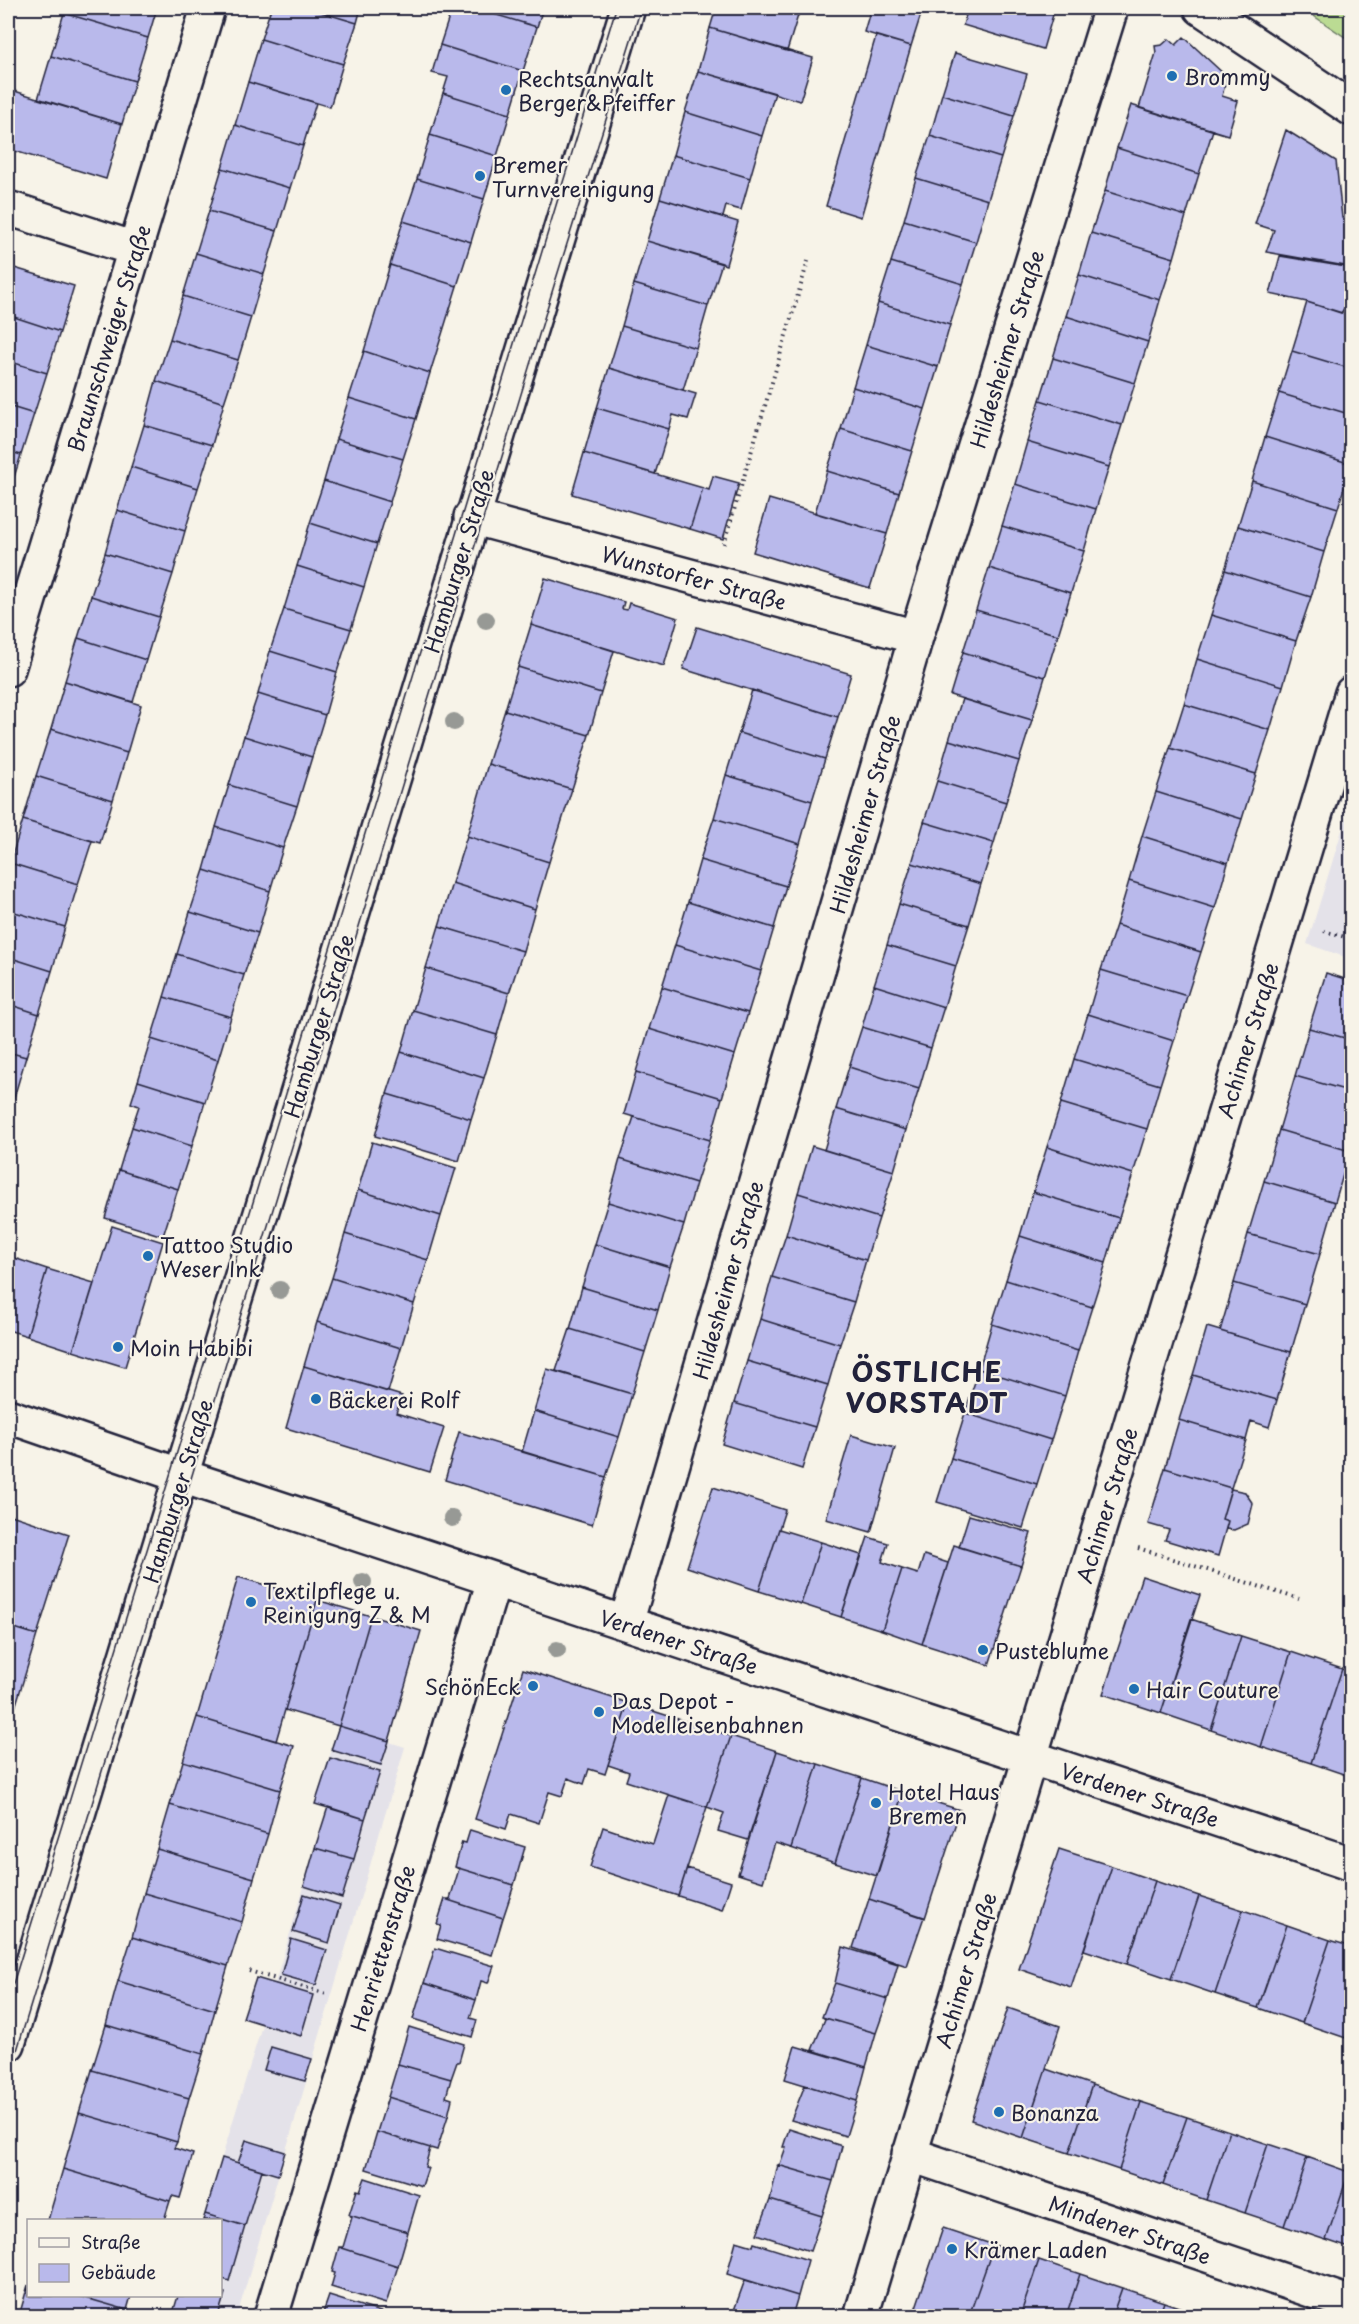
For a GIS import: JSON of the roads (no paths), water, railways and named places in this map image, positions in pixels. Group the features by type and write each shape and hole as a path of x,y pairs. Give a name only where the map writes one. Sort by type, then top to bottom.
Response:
{"street":[{"name":"Braunschweiger Straße","path":"8,669 208,8"},
{"name":"Hamburger Straße","path":"8,2044 471,517 628,8"},
{"name":"Hildesheimer Straße","path":"626,1623 916,638 1111,8"},
{"path":"1201,8 1352,109"},
{"path":"8,208 135,249"},
{"name":"Wunstorfer Straße","path":"471,517 916,638"},
{"name":"Achimer Straße","path":"861,2316 1352,693"},
{"name":"Verdener Straße","path":"8,1416 182,1476 1352,1864"},
{"name":"Henriettenstraße","path":"271,2316 494,1580"},
{"name":"Mindener Straße","path":"909,2154 1352,2304"}],"tram line":[{"path":"8,2000 616,8"},
{"path":"8,2080 556,279 641,8"}],"place":[{"name":"Brommy","path":"1172,76"},
{"name":"Rechtsanwalt Berger&Pfeiffer","path":"506,90"},
{"name":"Bremer Turnvereinigung","path":"480,176"},
{"name":"Tattoo Studio Weser Ink","path":"148,1256"},
{"name":"Moin Habibi","path":"118,1347"},
{"name":"Bäckerei Rolf","path":"316,1399"},
{"name":"Textilpflege u. Reinigung Z & M","path":"251,1602"},
{"name":"Pusteblume","path":"983,1650"},
{"name":"SchönEck","path":"533,1686"},
{"name":"Hair Couture","path":"1134,1689"},
{"name":"Das Depot - Modelleisenbahnen","path":"599,1712"},
{"name":"Hotel Haus Bremen","path":"876,1803"},
{"name":"Bonanza","path":"999,2112"},
{"name":"Krämer Laden","path":"952,2249"}],"district":[{"name":"ÖSTLICHE VORSTADT","path":"927,1386"}]}
